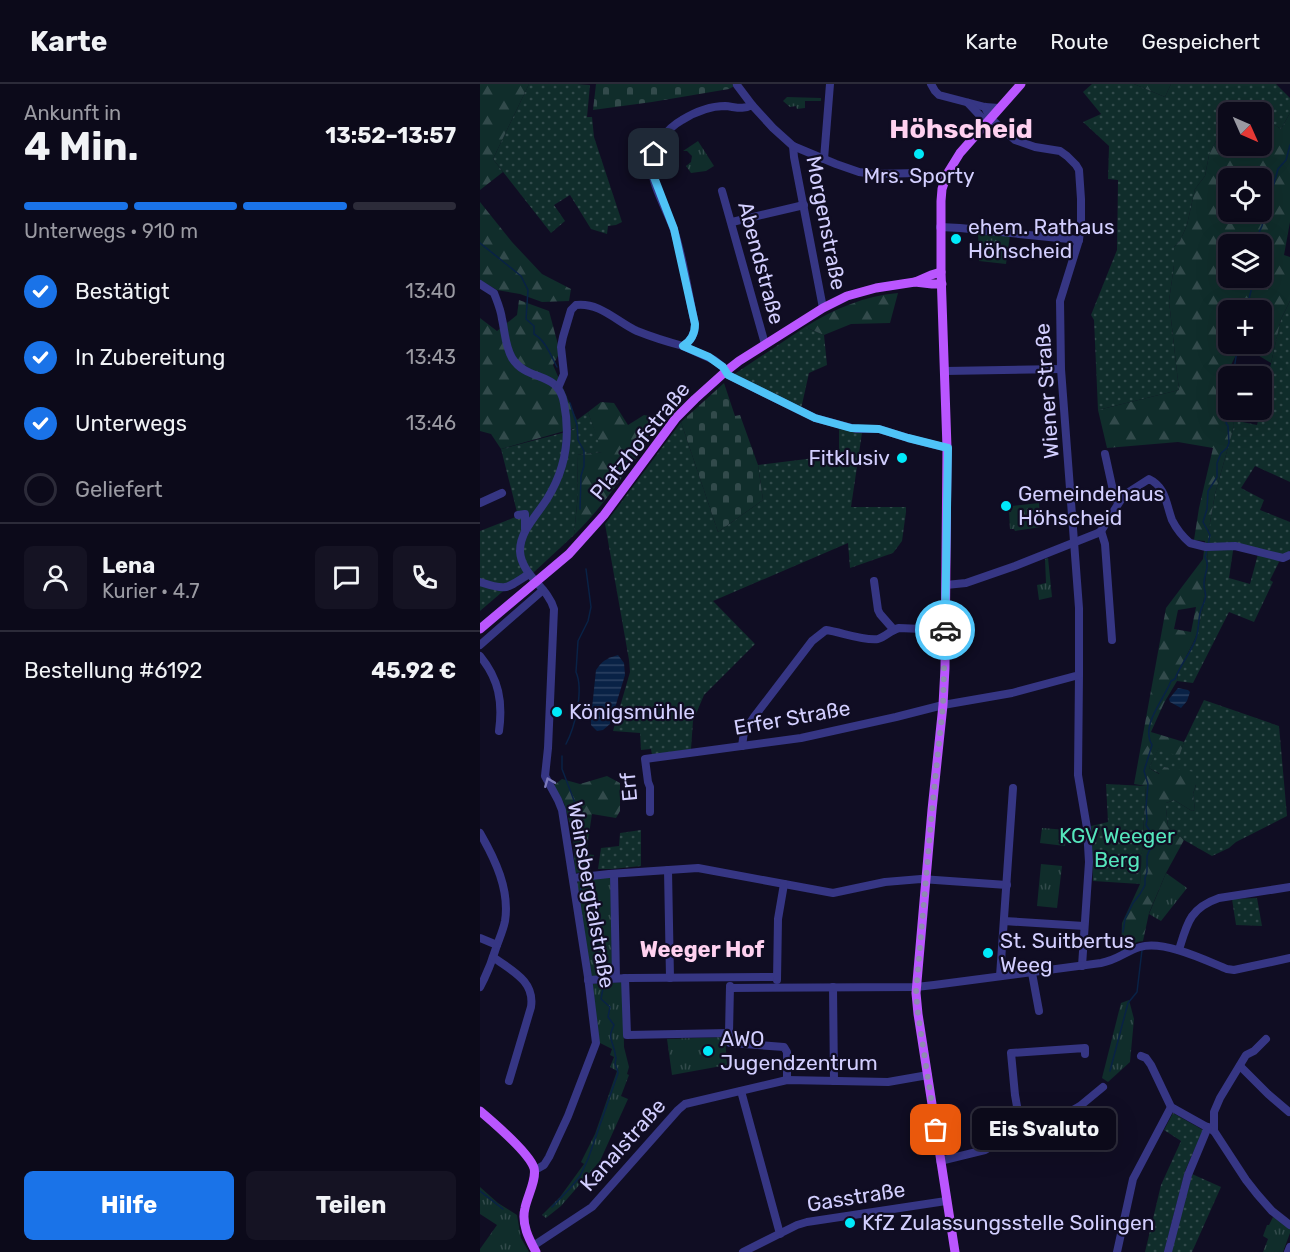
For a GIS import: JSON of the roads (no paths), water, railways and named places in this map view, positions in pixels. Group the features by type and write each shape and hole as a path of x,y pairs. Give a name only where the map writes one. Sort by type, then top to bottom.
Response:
{"main road":[{"path":"955,1252 917,1008 916,987 943,705 948,448 941,272 941,201 942,189 951,166 966,145 1021,84"},
{"name":"Platzhofstraße","path":"480,629 557,565 587,536 676,418 725,372 765,344 847,296 915,282 941,272"},
{"name":"Platzhofstraße","path":"915,282 942,284"},
{"path":"483,1116 527,1157 535,1170 524,1210 525,1225 535,1249"}],"street":[{"path":"824,159 830,84"},
{"path":"737,85 752,105 793,146 859,172 919,173"},
{"path":"933,88 939,95 946,98 999,108"},
{"name":"Wiener Straße","path":"968,103 1015,140 1035,147 1060,151 1079,170 1081,193 1079,240 1060,301 1061,369 1079,608 1078,775 1087,828 1089,862 1082,966"},
{"path":"683,346 693,337 695,324 674,229 652,172 654,154 669,128 696,112 725,106 745,109 752,105"},
{"path":"986,107 988,120"},
{"name":"Morgenstraße","path":"793,146 824,308"},
{"name":"Abendstraße","path":"722,191 765,344"},
{"path":"732,222 804,206"},
{"path":"940,227 1079,240"},
{"path":"480,284 495,293 506,342 513,359 525,371 551,381 563,396 566,422 563,467 547,499 525,530"},
{"path":"558,388 564,374 561,347 572,310 576,305 588,305 602,310 638,331 709,357 723,367 728,375 815,418 851,428 879,429 948,448"},
{"path":"945,371 1061,369"},
{"path":"1105,454 1114,495 1118,503"},
{"path":"946,585 966,583 1015,566 1101,531 1124,495 1149,479 1160,487 1173,521 1190,543 1207,547 1234,546 1283,558 1290,555"},
{"path":"480,503 502,493"},
{"path":"480,582 501,589 529,574 520,552 525,530 525,514 518,515"},
{"path":"1101,531 1105,544 1112,640"},
{"name":"Weinsbergtalstraße","path":"529,574 545,592 552,605 554,618 545,777 562,810 596,1039 596,1047 549,1157 544,1165 535,1170"},
{"path":"874,581 878,610 894,630"},
{"path":"480,645 545,592"},
{"path":"742,746 744,732 754,717 812,641 826,630 866,639 878,639 899,628 945,630"},
{"path":"480,656 491,672 496,685 502,708 500,731"},
{"name":"Erfer Straße","path":"645,759 801,738 943,705 1012,693 1079,675"},
{"name":"Erf","path":"645,759 650,788 650,812"},
{"path":"1000,976 1013,788"},
{"path":"480,833 504,887 506,912 502,932 480,987"},
{"path":"573,878 698,868 835,893 885,882 926,880 1007,885"},
{"path":"668,870 670,978"},
{"path":"614,874 616,978"},
{"path":"777,988 778,918 784,884"},
{"path":"1179,950 1190,918 1211,901 1290,887"},
{"path":"1004,921 1084,926"},
{"path":"480,938 497,945"},
{"path":"730,988 916,987 1111,961 1144,946 1153,945 1179,950 1234,970 1290,958"},
{"path":"493,957 525,982 532,992 531,1007 509,1081"},
{"path":"1032,973 1039,1011"},
{"path":"730,977 730,1043 784,1047 787,1052 786,1080"},
{"path":"588,980 777,977"},
{"path":"625,978 627,1035 729,1033"},
{"path":"833,987 834,1081"},
{"path":"1168,1252 1188,1175 1211,1129 1216,1105 1246,1055 1254,1051 1266,1039"},
{"path":"1021,1130 1011,1053 1085,1048 1085,1054"},
{"path":"1141,1056 1146,1058 1151,1065 1171,1107 1211,1129 1257,1194 1272,1211 1290,1225"},
{"path":"1240,1066 1289,1112"},
{"name":"Kanalstraße","path":"535,1249 592,1207 682,1106 688,1103 786,1080 888,1082 928,1075"},
{"path":"940,1161 985,1150 1021,1130 1074,1110 1103,1087"},
{"path":"741,1091 780,1234"},
{"path":"1117,1252 1133,1179 1171,1107"},
{"name":"Gasstraße","path":"743,1252 758,1249 780,1234 817,1220 946,1201"},
{"path":"1288,1252 1290,1247"}],"water":[{"path":"618,655 624,663 625,675 610,724 603,730 597,731 591,725 596,670 605,660"},
{"path":"1178,688 1190,692 1181,708 1169,699"}],"waterway":[{"path":"1258,234 1278,169 1286,160 1290,145"},
{"path":"480,243 521,276 528,290 526,319 534,326 534,334 545,345 557,367"},
{"path":"1249,300 1251,288"},
{"path":"1235,366 1236,354"},
{"path":"570,403 577,425 578,440 584,451 580,509"},
{"path":"1208,545 1210,535 1203,522 1207,509 1208,491 1217,477 1217,463 1229,443 1228,420"},
{"path":"1123,932 1125,919 1145,885 1147,856 1155,843 1146,825 1148,784 1144,771 1152,745 1149,729 1154,713 1196,638 1200,613 1206,597 1204,581 1207,550"},
{"path":"566,744 579,698 576,672 578,641 588,621 591,607 586,569"},
{"path":"562,756 562,769 583,824 581,851 583,865"},
{"path":"581,887 581,892 588,905 597,956 603,971"},
{"path":"1110,1071 1128,1003 1137,992 1142,950"},
{"path":"552,1207 580,1176 618,1073 611,1037 614,1025 608,1017 610,1007 601,999 603,988"},
{"path":"480,1191 503,1209"}],"place":[{"name":"Mrs. Sporty","path":"919,154"},
{"name":"ehem. Rathaus Höhscheid","path":"956,239"},
{"name":"Fitklusiv","path":"902,458"},
{"name":"Gemeindehaus Höhscheid","path":"1006,506"},
{"name":"Königsmühle","path":"557,712"},
{"name":"St. Suitbertus Weeg","path":"988,953"},
{"name":"AWO Jugendzentrum","path":"708,1051"},
{"name":"Eis Svaluto","path":"936,1130"},
{"name":"KfZ Zulassungsstelle Solingen","path":"850,1223"}],"district":[{"name":"Höhscheid","path":"961,129"},
{"name":"Weeger Hof","path":"702,949"}],"park label":[{"name":"KGV Weeger Berg","path":"1117,848"}]}
